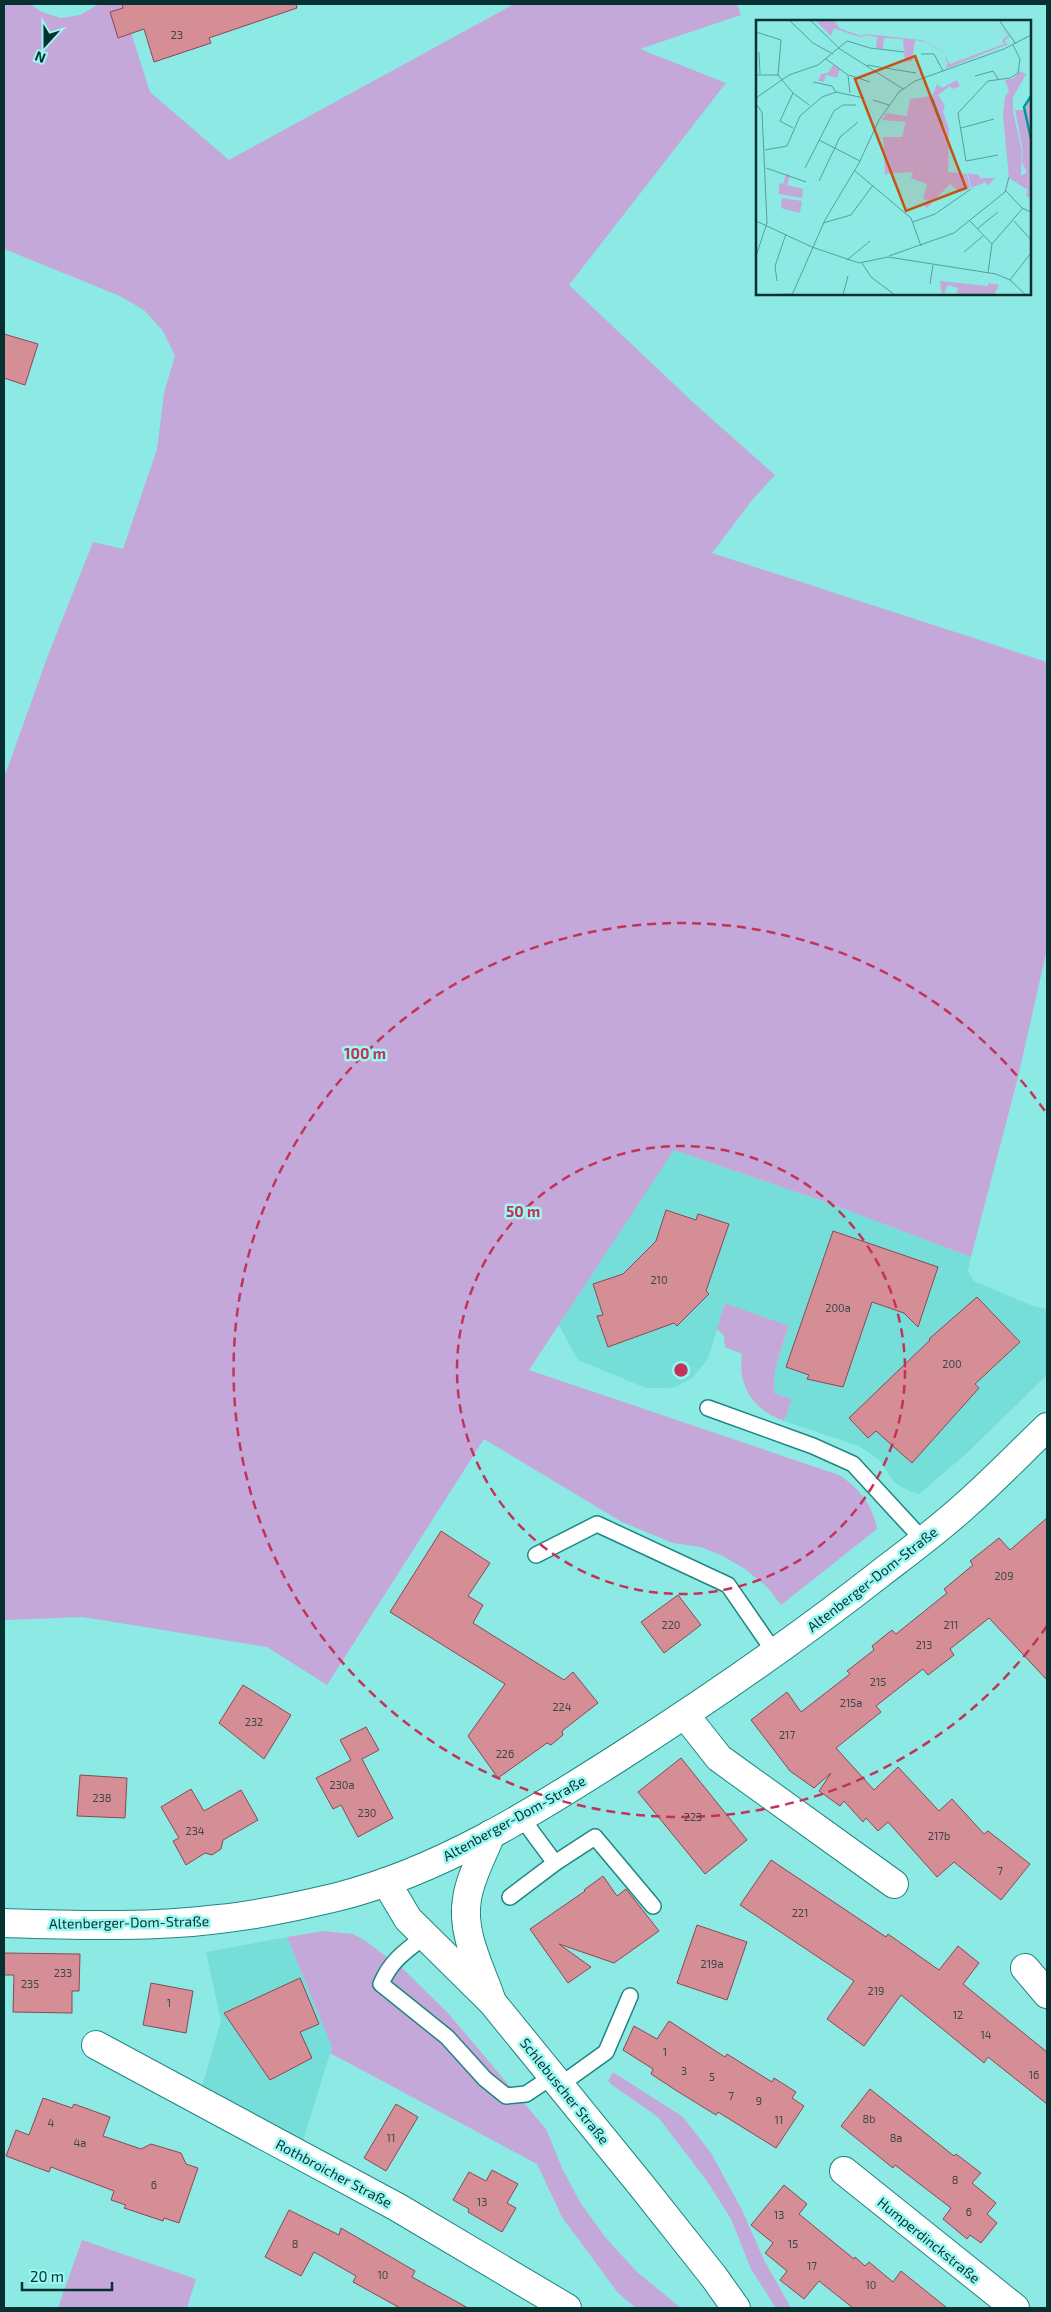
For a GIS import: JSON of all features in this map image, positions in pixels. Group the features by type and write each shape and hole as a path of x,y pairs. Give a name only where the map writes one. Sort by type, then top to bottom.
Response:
{"main road":[{"name":"Altenberger-Dom-Straße","path":"4,1924 103,1926 218,1920 338,1897 386,1882 435,1862 491,1834 579,1783 685,1715 774,1653 923,1540 968,1503 1047,1427"},
{"path":"685,1715 719,1758 894,1884"},
{"path":"491,1834 470,1886 466,1911 468,1935 492,2002"},
{"name":"Schlebuscher Straße","path":"386,1882 408,1919 424,1937 492,2002 698,2257 736,2308"},
{"path":"1025,1968 1047,1994"},
{"name":"Rothbroicher Straße","path":"96,2045 397,2207 567,2308"},
{"name":"Humperdinckstraße","path":"844,2171 1014,2308"}],"lane":[{"path":"708,1408 813,1446 853,1464 923,1540"},
{"path":"536,1555 597,1524 728,1585 774,1653"},
{"path":"521,1817 555,1863"},
{"path":"510,1897 555,1863 595,1837 653,1906"},
{"path":"424,1937 398,1956 386,1971 381,1984 446,2037 485,2079 506,2096 526,2094 556,2080 606,2052 630,1996"}],"shaded area":[{"path":"4,4 30,4 42,12 61,18 80,15 99,4 122,4 150,92 229,160 514,4 737,4 741,15 640,49 726,83 569,285 697,406 775,475 753,499 712,553 1047,662 1047,949 1018,1077 971,1257 828,1203 674,1150 529,1370 839,1475 859,1491 872,1512 877,1529 781,1605 768,1588 745,1569 723,1556 701,1547 673,1543 622,1522 484,1439 327,1685 267,1647 83,1617 4,1620 4,778 47,658 93,542 123,549 157,449 164,393 175,356 163,331 144,310 120,296 4,249"},
{"path":"674,1150 828,1203 971,1257 968,1271 974,1281 1033,1306 1047,1309 1047,1375 966,1454 919,1494 911,1492 895,1483 879,1460 859,1446 784,1421 792,1399 774,1393 773,1383 777,1362 789,1326 725,1303 709,1356 692,1378 675,1387 646,1388 578,1360 558,1324"},
{"path":"725,1303 789,1326 778,1359 774,1384 774,1393 792,1399 784,1421 764,1411 756,1404 745,1387 742,1377 742,1354 725,1347 724,1336 717,1329"},
{"path":"324,1931 353,1934 367,1942 402,1968 448,2013 546,2129 562,2168 580,2202 605,2237 637,2272 681,2308 636,2308 618,2293 562,2217 537,2164 330,2053 332,2047 287,1937"},
{"path":"287,1937 332,2047 302,2144 201,2090 221,2021 206,1952"},
{"path":"613,2072 683,2117 711,2153 742,2210 764,2260 791,2308 776,2308 751,2269 731,2219 707,2181 658,2117 608,2081"},
{"path":"82,2240 196,2279 187,2308 58,2308"}],"building":[{"path":"122,4 296,4 297,8 209,38 211,43 154,62 144,29 118,38 110,12 123,8"},
{"path":"4,334 38,344 25,385 4,378"},
{"path":"666,1210 696,1220 698,1214 729,1224 706,1291 709,1294 677,1326 674,1323 608,1347 597,1316 603,1315 593,1284 623,1274 656,1241"},
{"path":"833,1231 938,1267 918,1327 904,1313 872,1302 843,1387 807,1379 809,1375 786,1367"},
{"path":"977,1297 1020,1342 975,1384 979,1388 912,1463 876,1431 868,1438 849,1418 929,1339"},
{"path":"1047,1518 1047,1680 989,1618 950,1649 954,1655 928,1675 923,1669 876,1706 881,1712 836,1748 874,1790 898,1767 939,1811 952,1799 984,1834 988,1831 1030,1864 1001,1900 954,1862 937,1877 888,1822 878,1831 866,1818 863,1822 844,1801 840,1806 819,1791 831,1773 814,1788 790,1771 751,1720 787,1692 801,1712 850,1674 847,1671 874,1650 872,1646 892,1630 896,1634 947,1593 944,1589 973,1565 970,1561 999,1538 1010,1550"},
{"path":"441,1531 490,1563 468,1596 483,1605 473,1623 564,1680 573,1672 598,1703 562,1731 563,1735 551,1745 547,1743 498,1778 468,1736 505,1684 390,1612"},
{"path":"678,1595 701,1625 664,1653 641,1622"},
{"path":"243,1685 291,1715 264,1759 219,1723"},
{"path":"366,1727 379,1750 362,1759 393,1818 358,1837 341,1805 333,1809 316,1778 351,1760 340,1740"},
{"path":"681,1758 747,1840 705,1874 638,1792"},
{"path":"80,1775 127,1778 125,1818 77,1816"},
{"path":"191,1789 204,1811 241,1790 258,1820 223,1840 221,1849 212,1855 205,1853 186,1865 173,1841 179,1838 161,1807"},
{"path":"771,1860 886,1937 888,1934 939,1970 958,1946 979,1963 963,1984 1047,2052 1047,2104 988,2057 984,2063 901,1995 864,2046 827,2019 854,1981 740,1905"},
{"path":"603,1876 617,1896 626,1889 659,1931 614,1963 559,1944 591,1967 568,1983 530,1929 585,1891"},
{"path":"697,1925 747,1942 727,2000 677,1983"},
{"path":"4,1953 80,1954 79,1991 72,1991 72,2013 13,2012 14,1975 4,1975"},
{"path":"300,1978 319,2024 300,2032 312,2058 270,2080 224,2013"},
{"path":"151,1983 193,1991 186,2033 143,2025"},
{"path":"669,2021 725,2057 727,2054 772,2082 774,2078 796,2092 792,2098 804,2106 776,2148 718,2112 716,2115 677,2091 651,2074 653,2069 623,2050 634,2026 657,2039"},
{"path":"870,2089 954,2156 956,2154 981,2173 972,2183 996,2203 987,2214 997,2223 981,2243 970,2235 967,2239 943,2219 951,2208 895,2165 893,2168 841,2126"},
{"path":"43,2098 72,2108 74,2104 110,2117 103,2136 141,2149 151,2144 181,2153 186,2164 198,2168 179,2223 164,2218 163,2221 124,2208 126,2205 111,2200 114,2191 51,2167 49,2172 6,2156 16,2130 29,2135"},
{"path":"396,2104 418,2117 386,2171 364,2158"},
{"path":"492,2170 518,2184 507,2203 516,2208 502,2232 468,2212 469,2209 453,2200 469,2172 486,2181"},
{"path":"784,2185 807,2204 799,2214 854,2259 855,2257 865,2266 869,2262 893,2282 901,2271 947,2308 853,2308 819,2281 804,2299 780,2280 787,2271 765,2253 773,2243 751,2225"},
{"path":"289,2210 339,2235 341,2228 415,2271 412,2277 468,2308 400,2308 353,2282 356,2276 314,2252 301,2276 265,2257"}]}
